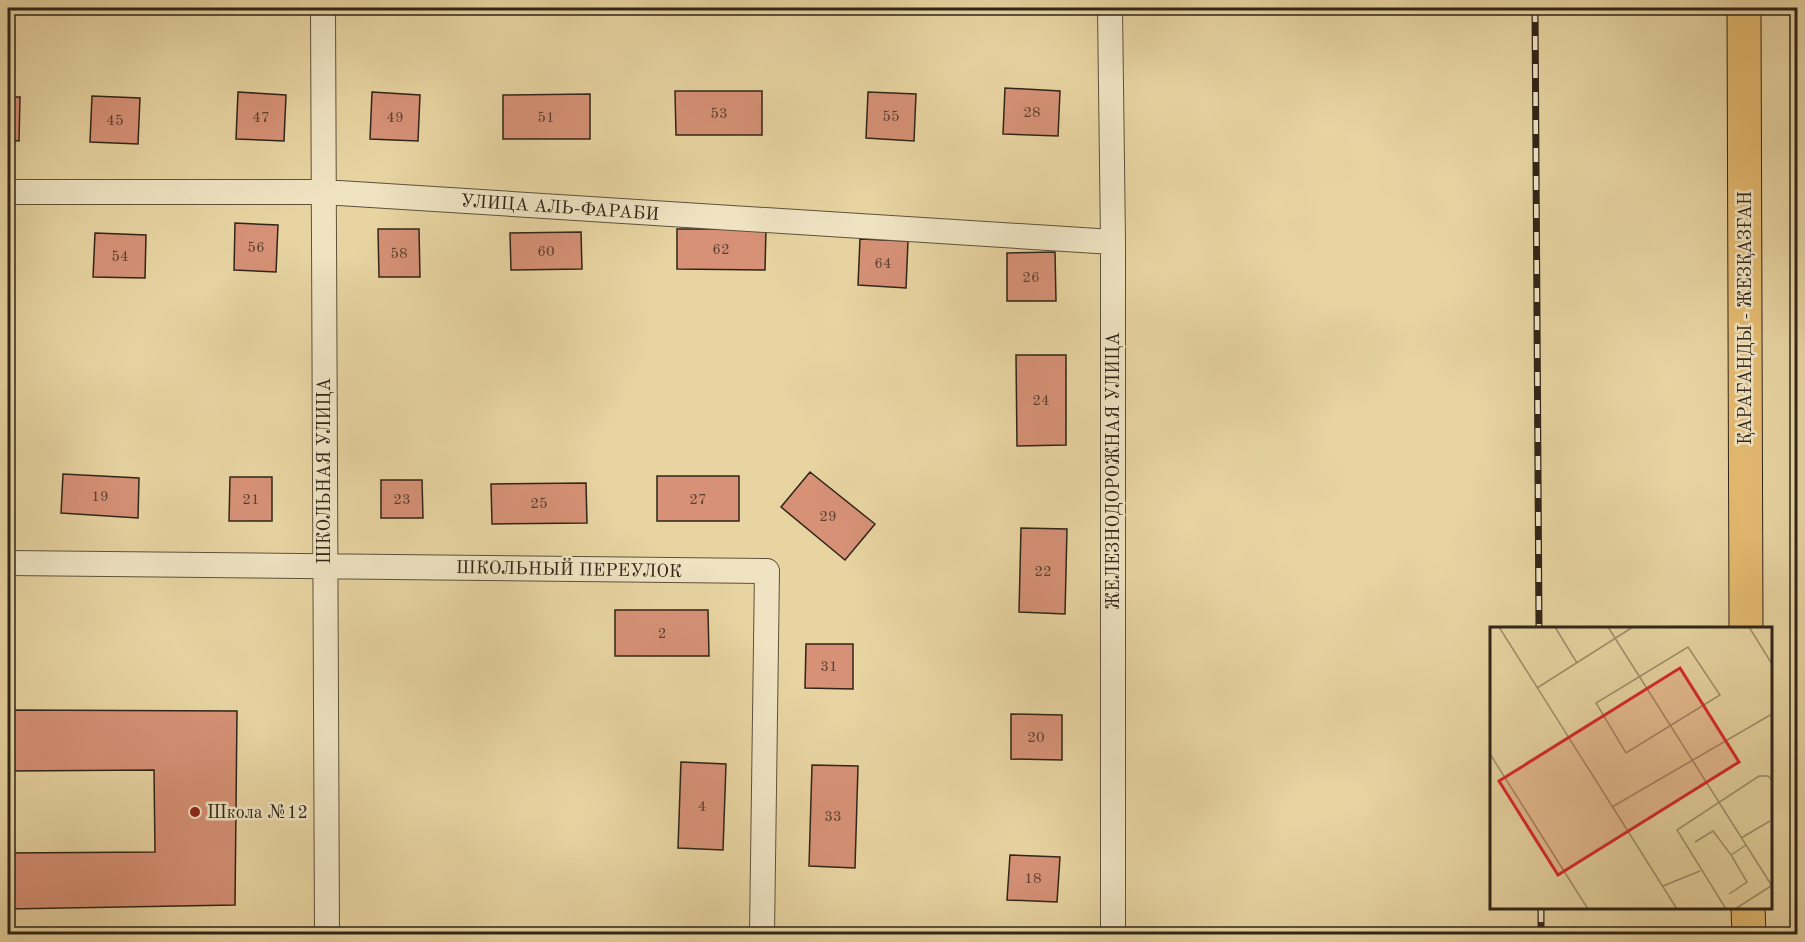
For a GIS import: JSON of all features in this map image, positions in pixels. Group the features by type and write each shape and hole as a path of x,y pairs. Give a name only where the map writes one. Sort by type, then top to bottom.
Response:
{"highway":[{"name":"ҚАРАҒАНДЫ - ЖЕЗҚАЗҒАН","path":"1744,8 1746,627"},
{"path":"1748,909 1749,934"}],"street":[{"name":"ШКОЛЬНАЯ УЛИЦА","path":"324,8 327,934"},
{"name":"ЖЕЛЕЗНОДОРОЖНАЯ УЛИЦА","path":"1110,8 1113,242 1113,934"},
{"name":"УЛИЦА АЛЬ-ФАРАБИ","path":"8,192 323,192 1113,242"},
{"name":"ШКОЛЬНЫЙ ПЕРЕУЛОК","path":"8,563 767,571 762,934"}],"building":[{"path":"1005,88 1060,91 1058,136 1003,134"},
{"path":"675,91 762,91 762,135 676,135"},
{"path":"238,92 286,95 284,141 236,139"},
{"path":"372,92 420,95 418,141 370,139"},
{"path":"868,92 916,94 914,141 866,138"},
{"path":"590,94 590,139 503,139 503,95"},
{"path":"92,96 140,98 138,144 90,142"},
{"path":"8,97 20,97 19,141 8,140"},
{"path":"235,223 278,225 276,272 234,270"},
{"path":"378,229 419,229 420,277 379,277"},
{"path":"677,229 766,229 765,270 677,269"},
{"path":"581,232 582,269 511,270 510,233"},
{"path":"95,233 146,235 145,278 93,277"},
{"path":"860,239 908,241 906,288 858,285"},
{"path":"1055,252 1056,301 1007,301 1007,253"},
{"path":"1016,355 1066,355 1066,445 1017,446"},
{"path":"810,472 875,524 845,560 781,507"},
{"path":"63,474 139,478 138,518 61,513"},
{"path":"657,476 739,476 739,521 657,521"},
{"path":"230,477 272,477 272,521 229,521"},
{"path":"381,480 422,480 423,518 381,518"},
{"path":"586,483 587,523 492,524 491,484"},
{"path":"1021,528 1067,529 1065,614 1019,612"},
{"path":"615,610 708,610 709,656 615,656"},
{"path":"806,644 853,644 853,689 805,688"},
{"name":"Школа №12","path":"8,710 237,711 235,905 8,909 8,853 155,852 154,770 8,771"},
{"path":"1011,714 1062,715 1062,760 1011,759"},
{"path":"681,762 726,764 723,850 678,848"},
{"path":"812,765 858,766 855,868 809,866"},
{"path":"1010,855 1060,857 1057,902 1007,900"},
{"path":"811,930 848,932 848,934 811,934"}],"railway":[{"path":"1535,8 1539,627"},
{"path":"1541,909 1541,934"}],"place":[{"name":"Школа №12","path":"195,812"}]}
